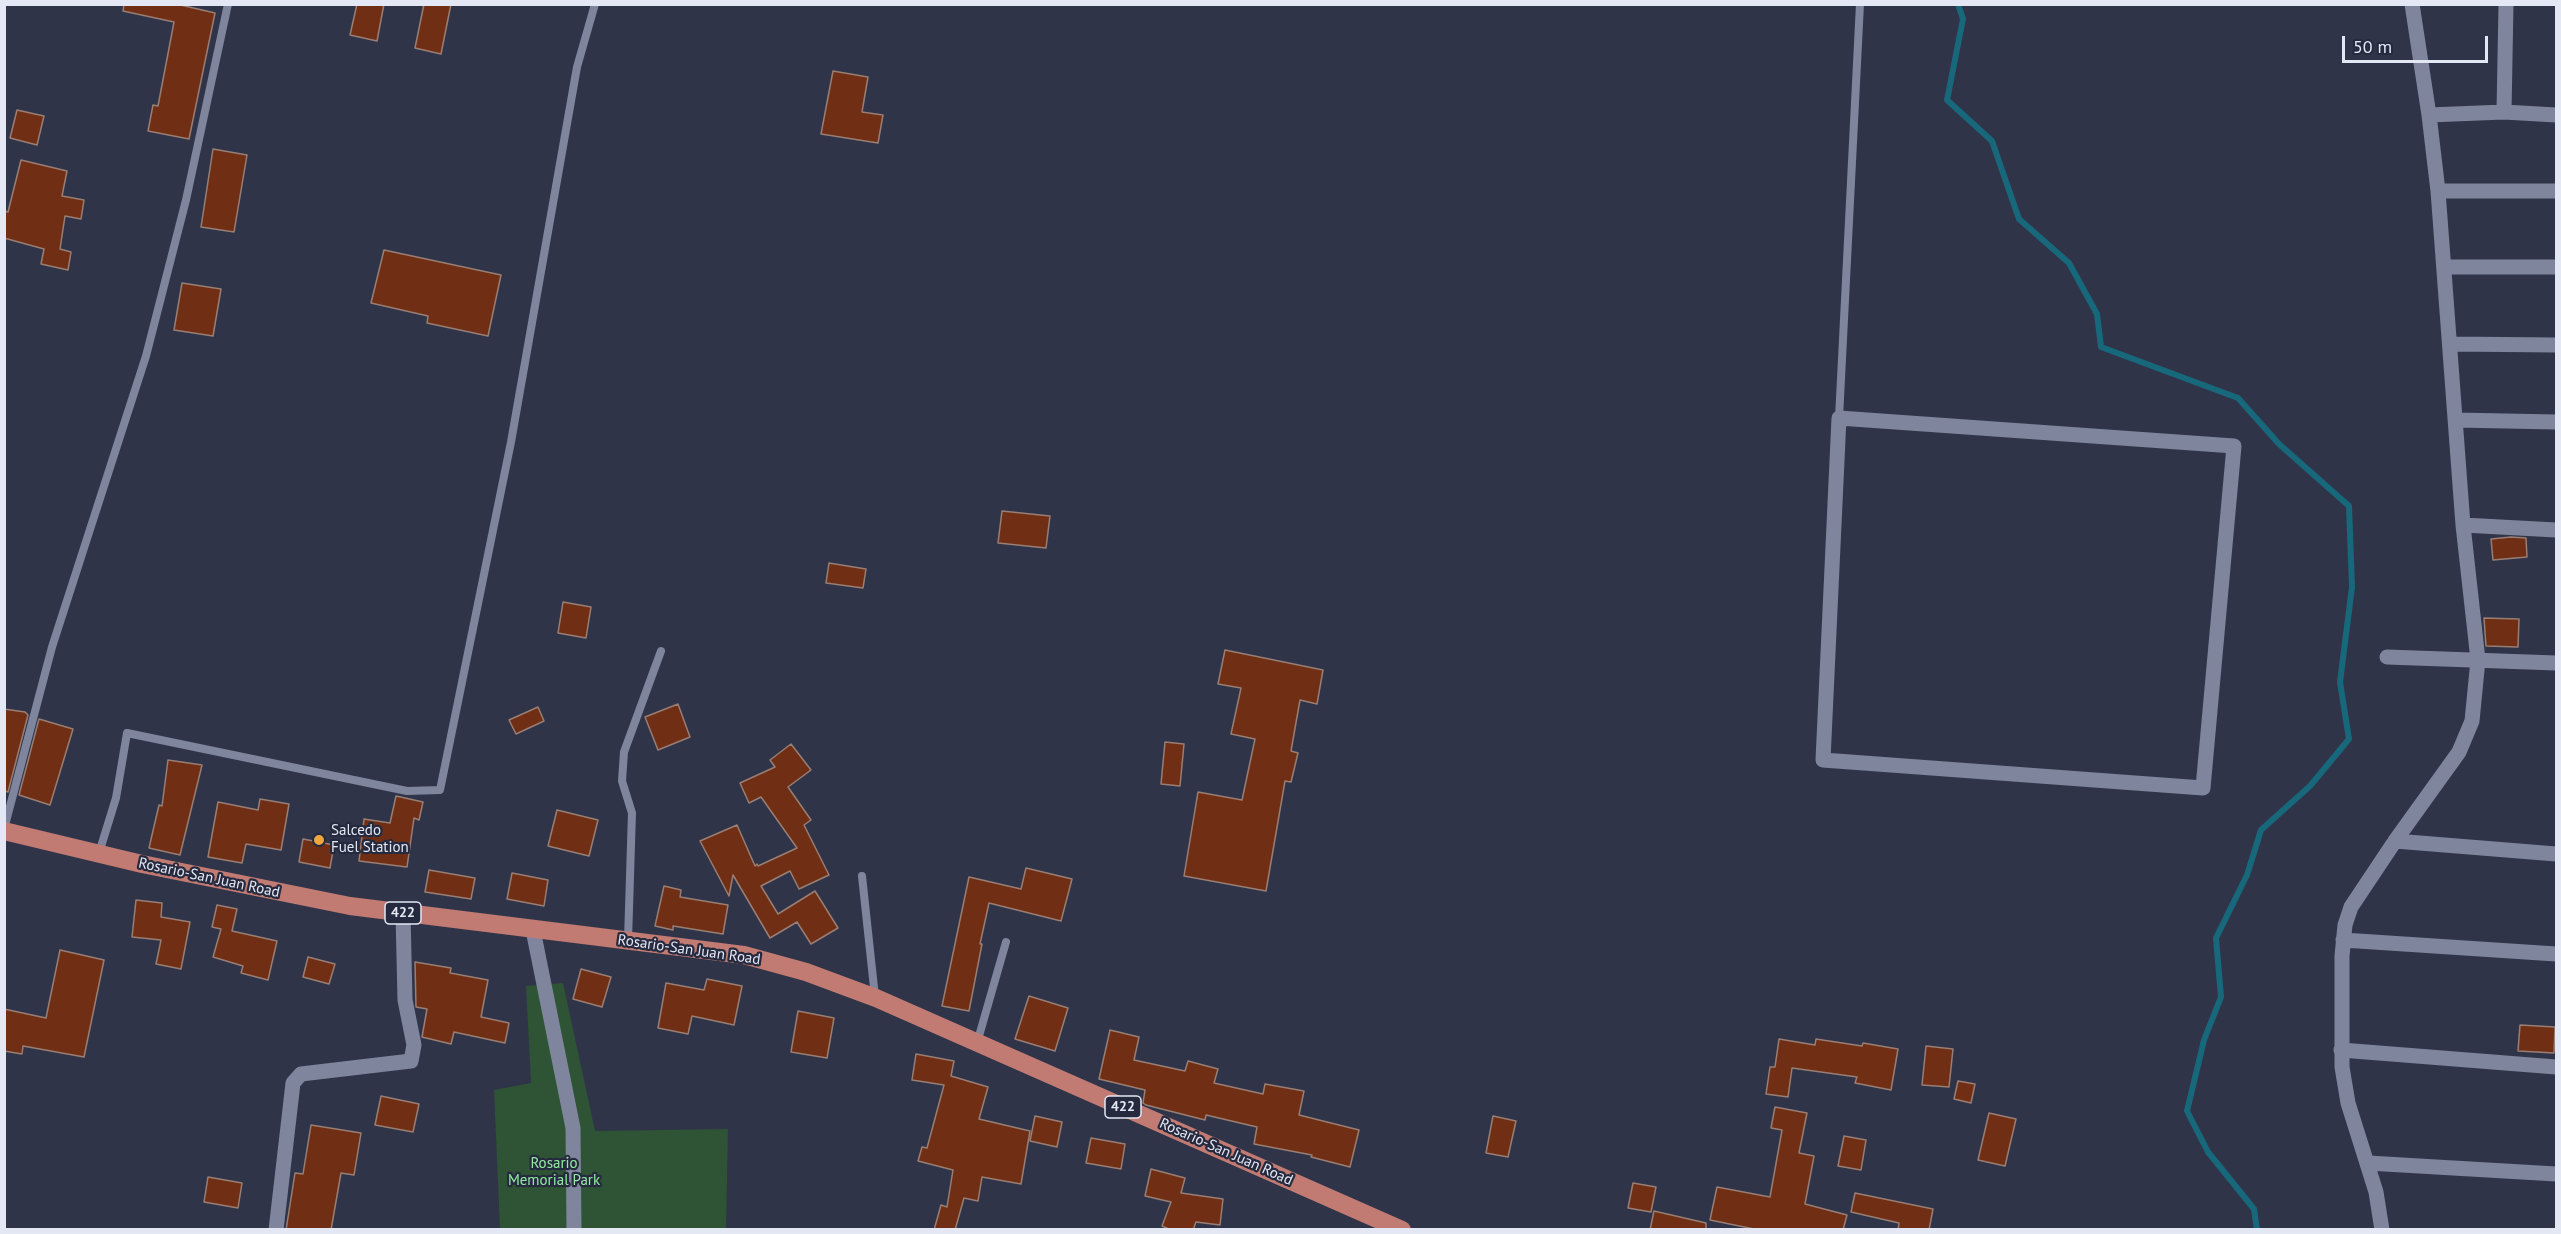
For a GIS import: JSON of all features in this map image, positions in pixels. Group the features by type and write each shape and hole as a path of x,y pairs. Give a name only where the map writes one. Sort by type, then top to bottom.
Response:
{"main road":[{"name":"Rosario-San Juan Road","path":"4,830 99,853 328,902 533,930 744,955 806,972 876,998 1402,1230"}],"street":[{"path":"2382,1230 2368,1163 2348,1103 2342,1067 2343,940 2351,908 2395,841 2459,752 2472,721 2478,660 2463,525 2438,191 2412,4"},
{"path":"2504,112 2506,4"},
{"path":"2429,115 2504,112 2556,115"},
{"path":"2438,191 2556,191"},
{"path":"2445,267 2556,267"},
{"path":"2451,344 2556,345"},
{"path":"1839,418 2234,446 2203,788 1823,760 1839,418"},
{"path":"2456,420 2556,422"},
{"path":"2463,525 2556,530"},
{"path":"2387,657 2556,663"},
{"path":"2395,841 2556,854"},
{"path":"276,1230 293,1083 301,1074 411,1061 414,1045 405,1000 403,913"},
{"path":"533,930 573,1128 574,1230"},
{"path":"2343,940 2556,954"},
{"path":"2342,1050 2556,1067"},
{"path":"2368,1163 2556,1174"}],"lane":[{"path":"4,830 52,647 146,356 186,200 228,4"},
{"path":"99,853 116,798 127,733 407,791 440,790 511,442 577,68 595,4"},
{"path":"1839,418 1860,4"},
{"path":"628,941 632,813 622,781 624,752 661,651"},
{"path":"862,876 876,998"},
{"path":"976,1044 1006,942"}],"green space":[{"name":"Rosario Memorial Park","path":"563,983 595,1131 728,1129 726,1229 500,1229 494,1090 531,1083 526,986"}],"building":[{"path":"124,4 176,4 215,13 189,139 148,131 153,105 158,106 174,22 123,11"},
{"path":"357,4 384,4 377,41 350,35"},
{"path":"424,4 451,4 441,54 415,48"},
{"path":"833,71 868,77 862,112 883,115 878,143 821,134"},
{"path":"17,110 44,116 37,145 10,138"},
{"path":"213,149 247,155 234,232 201,227"},
{"path":"21,160 67,171 62,196 84,200 81,219 65,216 60,249 71,252 68,270 41,264 44,249 4,238 4,211 8,212"},
{"path":"384,250 501,275 488,336 427,323 428,316 371,303"},
{"path":"182,283 221,289 213,336 174,330"},
{"path":"1002,511 1050,516 1046,548 998,543"},
{"path":"2526,538 2527,557 2493,560 2491,539"},
{"path":"829,563 866,569 863,588 826,583"},
{"path":"563,602 591,607 586,638 558,633"},
{"path":"2484,618 2519,619 2518,647 2486,646"},
{"path":"1225,650 1323,670 1317,704 1300,700 1291,751 1298,753 1291,782 1285,781 1266,891 1184,876 1198,792 1242,800 1255,739 1231,734 1241,688 1218,684"},
{"path":"678,704 690,737 658,750 645,717"},
{"path":"538,707 544,721 516,734 509,720"},
{"path":"4,709 25,712 28,715 8,792 4,791"},
{"path":"39,719 73,729 50,805 19,795"},
{"path":"1165,742 1184,744 1180,786 1161,784"},
{"path":"791,744 811,770 788,787 811,820 804,825 829,875 799,889 790,871 761,886 778,914 815,891 838,928 811,944 797,922 770,938 733,875 729,896 700,841 737,825 755,866 797,848 761,797 749,803 740,783 775,767 770,760"},
{"path":"168,760 202,765 180,855 149,848 159,805 162,806"},
{"path":"396,796 423,802 419,820 414,818 407,867 359,861 364,819 390,823"},
{"path":"260,799 289,804 281,850 246,844 242,863 208,857 218,802 258,810"},
{"path":"557,810 598,820 589,856 548,846"},
{"path":"303,839 334,845 330,868 299,862"},
{"path":"1026,868 1072,879 1061,921 989,903 969,1011 942,1006 969,877 1021,889"},
{"path":"429,870 475,878 471,899 425,892"},
{"path":"512,873 548,880 544,906 507,899"},
{"path":"664,886 681,890 680,897 728,905 723,934 673,926 673,930 655,926"},
{"path":"136,900 162,903 161,917 190,922 181,969 156,964 161,940 132,937"},
{"path":"217,905 237,909 232,931 277,941 268,980 241,973 243,966 213,957 221,929 212,927"},
{"path":"60,950 104,960 84,1057 23,1046 22,1054 4,1051 4,1009 46,1018"},
{"path":"308,957 335,964 329,984 303,977"},
{"path":"415,962 451,968 450,973 488,980 481,1017 509,1023 505,1043 454,1032 451,1044 422,1037 427,1009 416,1007"},
{"path":"581,969 611,977 602,1007 573,999"},
{"path":"707,979 742,986 734,1025 692,1016 688,1034 658,1028 666,983 704,990"},
{"path":"1029,996 1068,1008 1055,1051 1015,1039"},
{"path":"798,1011 834,1018 827,1058 791,1052"},
{"path":"2520,1025 2555,1027 2554,1053 2518,1051"},
{"path":"1110,1030 1139,1037 1134,1060 1185,1071 1188,1061 1218,1069 1214,1083 1263,1094 1265,1084 1304,1091 1299,1115 1359,1130 1350,1167 1311,1157 1312,1155 1254,1144 1257,1127 1206,1115 1205,1120 1146,1105 1143,1103 1145,1090 1099,1079"},
{"path":"1779,1039 1815,1045 1816,1039 1898,1049 1891,1090 1855,1083 1857,1077 1792,1068 1788,1097 1766,1094 1770,1067 1775,1067"},
{"path":"1926,1046 1953,1049 1949,1087 1922,1085"},
{"path":"916,1054 954,1061 951,1076 988,1087 979,1119 1030,1131 1021,1184 982,1177 978,1201 964,1198 955,1230 934,1230 941,1205 947,1207 953,1170 918,1161 922,1147 927,1148 944,1085 912,1080"},
{"path":"1958,1081 1975,1084 1971,1103 1954,1099"},
{"path":"381,1096 419,1104 413,1132 375,1125"},
{"path":"1775,1107 1807,1113 1799,1153 1814,1156 1805,1204 1847,1215 1843,1230 1759,1230 1710,1220 1717,1187 1770,1197 1782,1130 1771,1128"},
{"path":"1989,1113 2016,1119 2005,1166 1978,1160"},
{"path":"1035,1116 1062,1122 1057,1147 1030,1141"},
{"path":"1493,1116 1516,1121 1508,1157 1486,1153"},
{"path":"311,1125 361,1133 354,1175 341,1173 331,1230 286,1230 295,1173 303,1174"},
{"path":"1844,1136 1866,1140 1861,1170 1838,1166"},
{"path":"1091,1138 1125,1144 1121,1169 1086,1163"},
{"path":"1151,1169 1185,1178 1181,1193 1223,1199 1220,1225 1196,1222 1193,1230 1171,1230 1162,1226 1171,1202 1145,1196"},
{"path":"208,1177 242,1183 238,1208 204,1202"},
{"path":"1633,1183 1656,1187 1651,1212 1628,1208"},
{"path":"1855,1193 1933,1209 1929,1230 1898,1230 1899,1223 1851,1212"},
{"path":"1654,1211 1706,1223 1706,1230 1650,1230"}],"waterway":[{"path":"1958,4 1963,19 1947,100 1992,141 2019,219 2069,263 2097,314 2101,347 2238,398 2279,444 2349,506 2352,587 2340,682 2349,739 2310,786 2261,830 2247,875 2216,938 2221,997 2204,1040 2187,1111 2208,1152 2254,1209 2257,1230"}],"place":[{"name":"Salcedo Fuel Station","path":"319,840"}]}
